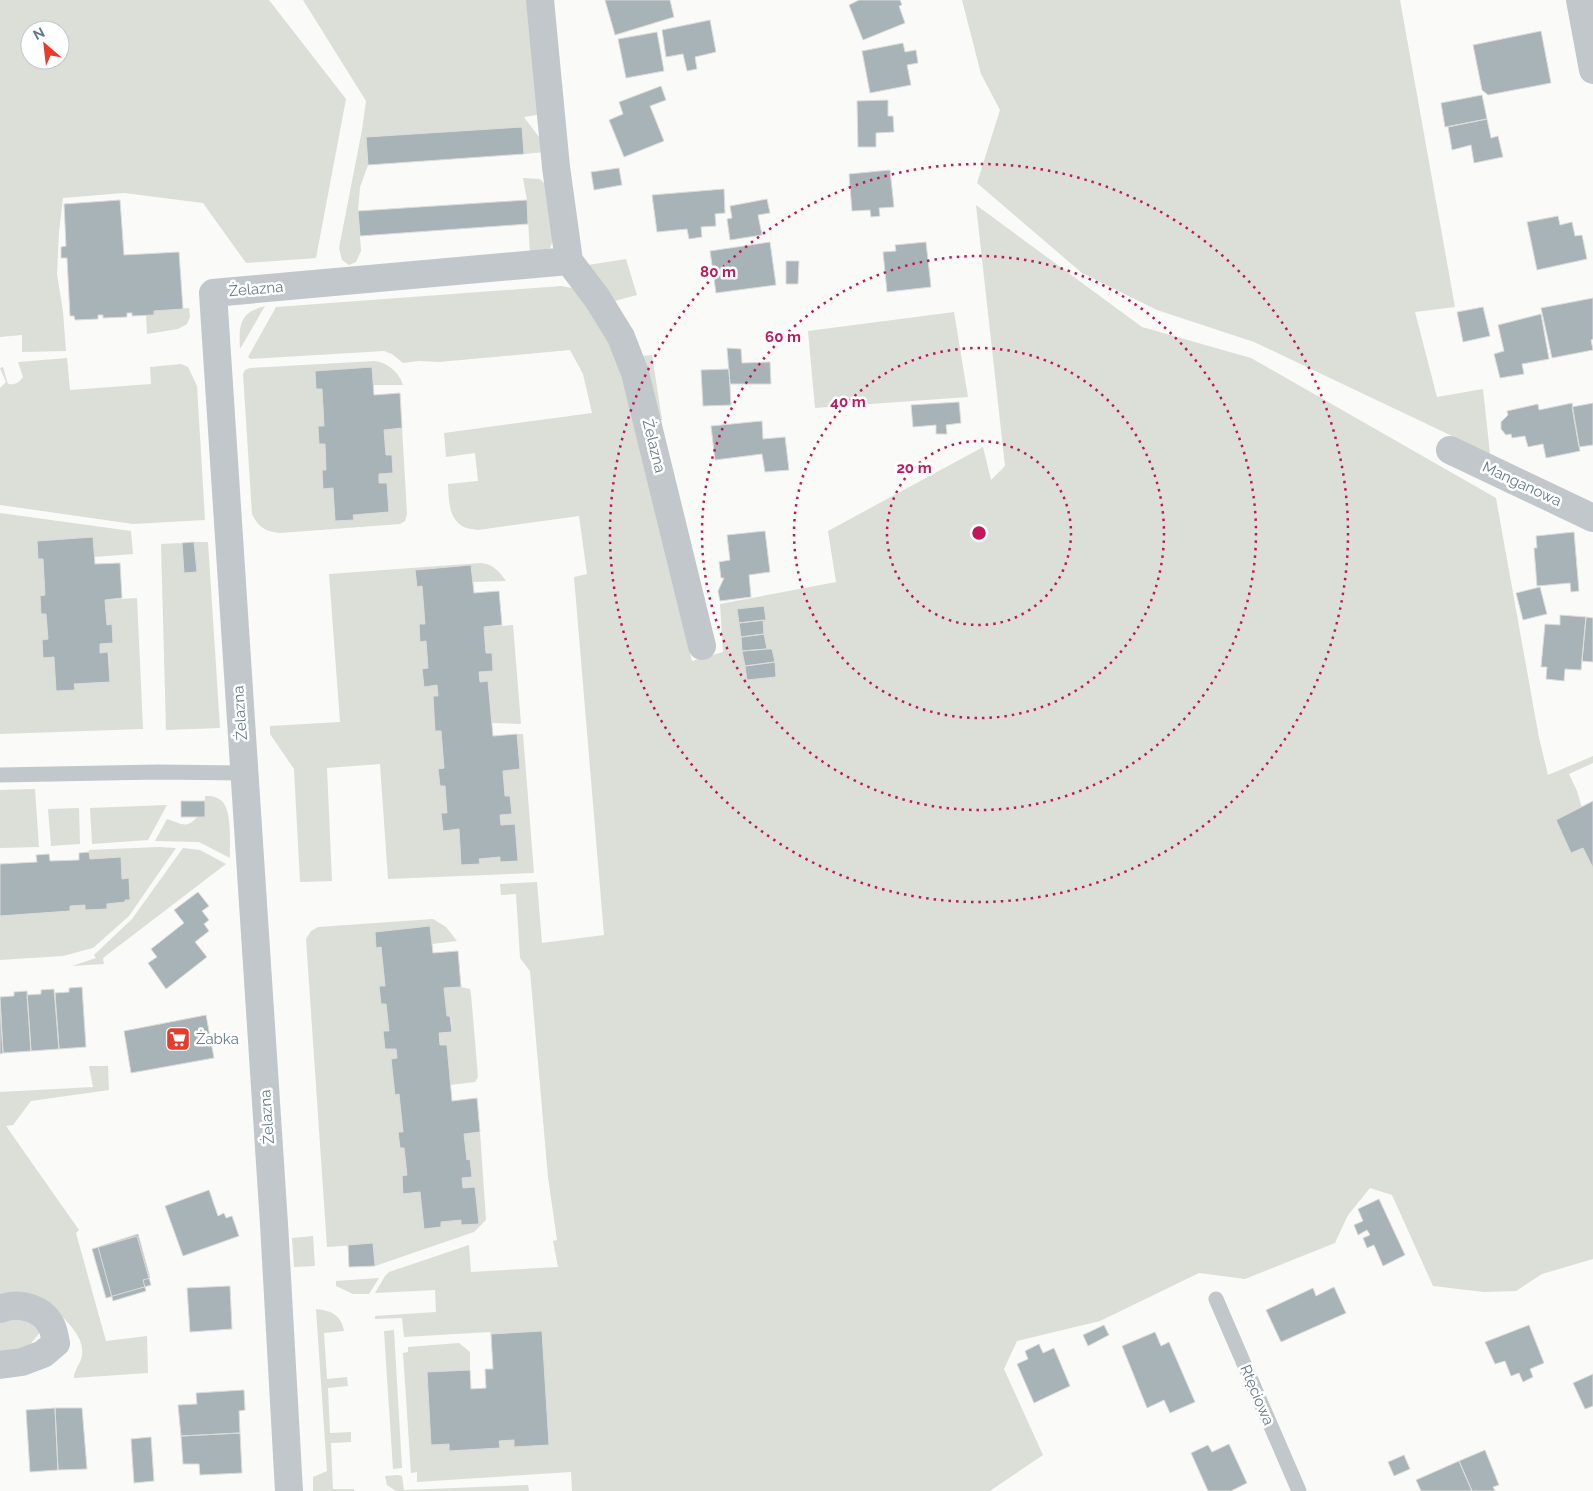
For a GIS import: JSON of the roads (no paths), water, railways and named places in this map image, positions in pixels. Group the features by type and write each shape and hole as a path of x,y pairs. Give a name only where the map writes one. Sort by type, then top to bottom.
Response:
{"street":[{"name":"Żelazna","path":"540,0 556,167 569,261 597,298 621,337 636,373 702,646"},
{"path":"1580,0 1593,70"},
{"name":"Żelazna","path":"289,1491 213,293 569,261"},
{"name":"Manganowa","path":"1450,450 1593,518"},
{"path":"0,1309 9,1305 28,1307 41,1313 52,1327 56,1343 43,1354 22,1362 0,1365"}],"lane":[{"path":"0,775 158,772 244,773"},
{"name":"Rtęciowa","path":"1216,1299 1299,1491"}],"place":[{"name":"Żabka","path":"178,1039"}]}
